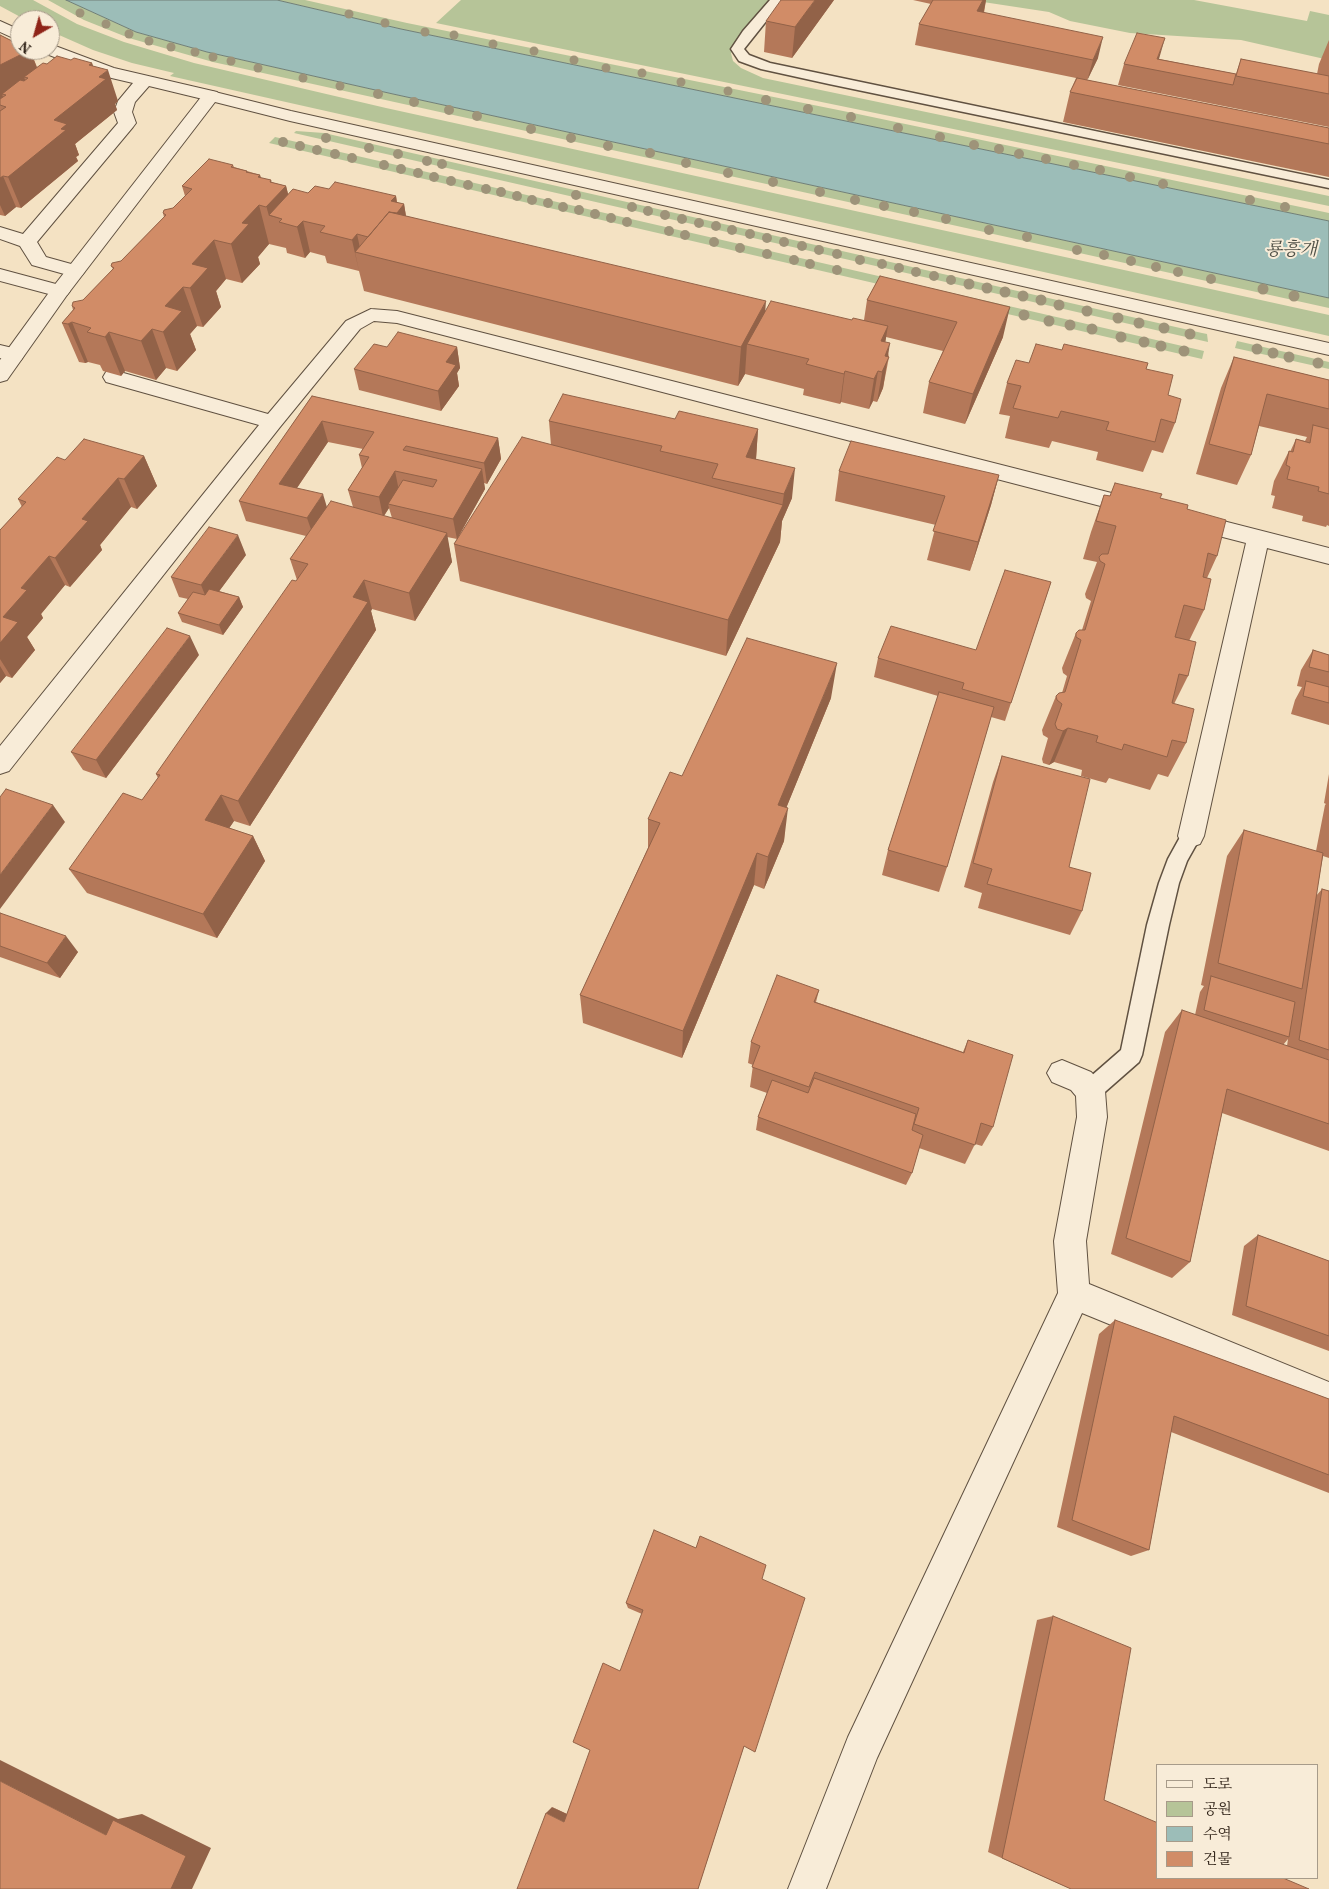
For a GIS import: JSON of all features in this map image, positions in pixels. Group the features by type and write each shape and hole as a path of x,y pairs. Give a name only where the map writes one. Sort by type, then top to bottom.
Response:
{"street":[{"path":"60,53 109,72 290,116 1329,348"},
{"path":"68,73 84,62"},
{"path":"27,242 127,123 123,112 127,102 144,81"},
{"path":"0,375 7,353 60,291 211,96"},
{"path":"0,233 27,242 40,261 75,271"},
{"path":"0,275 60,291"},
{"path":"0,764 273,422 353,325 371,315 397,317 1329,556"},
{"path":"112,377 273,422"},
{"path":"1191,836 1258,538"},
{"path":"807,1889 861,1750 1074,1294 1070,1241 1092,1117 1090,1091 1081,1080 1062,1072"},
{"path":"1074,1294 1329,1398"}],"lane":[{"path":"778,0 746,34 737,49 744,58 766,66 829,80 1329,184"},
{"path":"1090,1091 1131,1055 1158,925 1169,883 1178,859 1191,836"}],"green space":[{"path":"0,0 33,0 51,10 10,11 0,6"},
{"path":"48,0 66,0 136,32 207,52 1329,298 1329,308 213,62 129,38 84,20"},
{"path":"277,0 305,0 407,23 853,113 1329,213 1329,221 401,29"},
{"path":"461,0 772,0 731,53 733,61 741,68 763,78 1329,196 1329,206 436,23"},
{"path":"970,0 1194,0 1307,21 1310,11 1329,15 1329,60 1241,40 1130,33 1070,21 1049,12"},
{"path":"60,15 77,24 124,42 194,63 386,108 1329,315 1329,336 170,76 174,73 132,63 93,50 60,35"},
{"path":"296,131 324,133 1207,334 1208,342 294,133"},
{"path":"275,137 1204,351 1202,359 269,143"},
{"path":"1237,341 1329,362 1329,369 1235,348"}],"water":[{"name":"룡흥개","path":"66,0 277,0 401,29 1329,221 1329,298 207,52 136,32"}],"building":[{"path":"781,0 815,0 795,27 766,21"},
{"path":"933,0 983,0 977,11 1103,37 1093,60 919,24"},
{"path":"1137,33 1165,38 1157,59 1236,74 1233,85 1124,64"},
{"path":"0,35 10,40 10,60 0,65"},
{"path":"60,57 71,60 74,58 92,63 89,65 108,70 99,77 106,79 54,120 67,124 61,129 66,130 8,177 3,176 0,178 0,111 6,107 0,105 0,99 6,95 2,94 20,80 24,81 28,78 24,77 43,63 47,64 52,60 60,60"},
{"path":"1241,59 1329,76 1329,94 1236,76"},
{"path":"1077,78 1329,128 1329,144 1070,92"},
{"path":"209,159 233,165 231,167 260,175 258,177 286,186 266,207 259,205 242,223 249,224 231,244 214,240 192,264 208,268 190,288 183,287 165,306 182,311 163,332 152,329 141,341 109,332 105,337 87,332 91,328 72,322 68,324 62,323 75,308 72,306 73,302 83,300 114,268 111,266 112,263 121,261 166,215 163,213 164,210 173,208 192,189 182,186"},
{"path":"335,182 396,196 391,201 404,204 397,213 389,212 368,237 357,234 352,240 320,232 325,226 303,221 297,227 279,222 282,219 269,215 293,189 308,193 315,186 329,189"},
{"path":"389,212 766,301 741,347 355,252"},
{"path":"880,276 1010,307 973,394 929,382 957,322 867,300"},
{"path":"771,301 852,320 853,318 888,326 881,341 890,343 885,356 889,357 882,372 878,371 874,379 845,371 844,374 806,364 809,359 747,344"},
{"path":"398,332 457,347 446,362 456,365 438,391 354,369 374,344 387,347"},
{"path":"1036,344 1062,350 1064,344 1148,363 1146,369 1173,375 1168,395 1181,399 1175,423 1161,419 1155,442 1106,430 1109,422 1061,411 1058,418 1013,408 1021,386 1007,383 1016,360 1029,363"},
{"path":"1234,357 1329,380 1329,409 1267,394 1251,455 1209,444"},
{"path":"563,394 675,419 679,411 758,429 746,457 795,468 784,494 712,478 718,464 660,451 662,446 549,421"},
{"path":"312,396 498,438 484,463 406,446 403,450 482,469 453,519 388,504 403,480 433,487 437,480 395,471 379,497 348,490 369,457 359,455 374,432 322,421 279,484 323,494 307,518 239,501"},
{"path":"1313,425 1329,429 1329,494 1318,491 1319,487 1287,479 1290,467 1286,465 1289,451 1293,452 1296,439 1310,443"},
{"path":"522,437 783,505 728,620 454,544"},
{"path":"84,439 144,456 124,479 118,478 82,519 88,521 55,558 49,556 21,588 27,590 3,617 18,622 0,643 0,530 26,502 18,499 57,457 65,460"},
{"path":"851,441 999,475 978,542 933,531 945,496 839,471"},
{"path":"1115,483 1162,494 1160,498 1188,505 1187,509 1226,520 1217,556 1208,553 1203,577 1211,579 1204,610 1184,605 1175,637 1196,642 1188,676 1179,674 1172,703 1194,709 1186,743 1172,740 1167,757 1124,744 1122,750 1096,742 1098,736 1068,728 1063,731 1057,729 1055,724 1062,704 1057,700 1056,696 1059,693 1065,692 1081,640 1076,637 1076,633 1079,630 1085,630 1105,564 1100,561 1099,557 1102,554 1108,554 1116,526 1096,521 1104,495 1110,496"},
{"path":"331,501 447,533 409,593 364,580 353,597 368,602 238,801 221,795 205,820 253,836 203,914 69,869 123,793 142,800 160,775 156,774 292,580 296,581 308,564 290,559"},
{"path":"209,527 238,535 201,585 171,577"},
{"path":"1005,570 1051,582 1011,703 962,689 964,683 878,658 891,626 976,650"},
{"path":"209,589 239,597 219,625 178,613 193,592 205,595"},
{"path":"167,628 190,636 96,760 71,752"},
{"path":"747,638 837,663 778,805 788,808 768,857 757,853 683,1031 580,995 660,823 648,819 670,772 682,776"},
{"path":"1313,650 1329,655 1329,672 1309,667"},
{"path":"1306,681 1329,687 1329,703 1303,696"},
{"path":"939,692 994,707 947,867 888,850"},
{"path":"1002,756 1090,779 1069,867 1091,873 1082,911 987,884 992,869 973,863"},
{"path":"6,789 53,805 0,875 0,797"},
{"path":"1244,830 1323,853 1302,989 1218,963"},
{"path":"1322,889 1329,891 1329,1050 1299,1040"},
{"path":"0,913 66,936 47,963 0,946"},
{"path":"777,975 819,990 814,1002 964,1053 968,1040 1013,1055 993,1127 981,1123 975,1145 914,1124 919,1108 815,1072 809,1087 752,1067 760,1046 751,1042"},
{"path":"1211,976 1295,1002 1289,1037 1204,1010"},
{"path":"1182,1010 1329,1060 1329,1124 1227,1089 1190,1262 1126,1238"},
{"path":"814,1078 916,1114 912,1130 923,1135 912,1173 758,1117 772,1080 808,1093"},
{"path":"1258,1235 1329,1261 1329,1336 1246,1306"},
{"path":"1115,1320 1329,1399 1329,1475 1174,1416 1149,1550 1072,1520"},
{"path":"654,1530 696,1548 700,1536 766,1565 762,1579 805,1598 755,1752 744,1746 698,1889 517,1889 546,1813 564,1822 590,1750 573,1742 603,1663 620,1671 643,1610 626,1603"},
{"path":"1053,1616 1131,1648 1104,1800 1156,1822 1156,1879 1285,1879 1309,1889 1071,1889 1002,1858"},
{"path":"0,1781 106,1835 113,1820 186,1856 171,1889 0,1889"}]}
